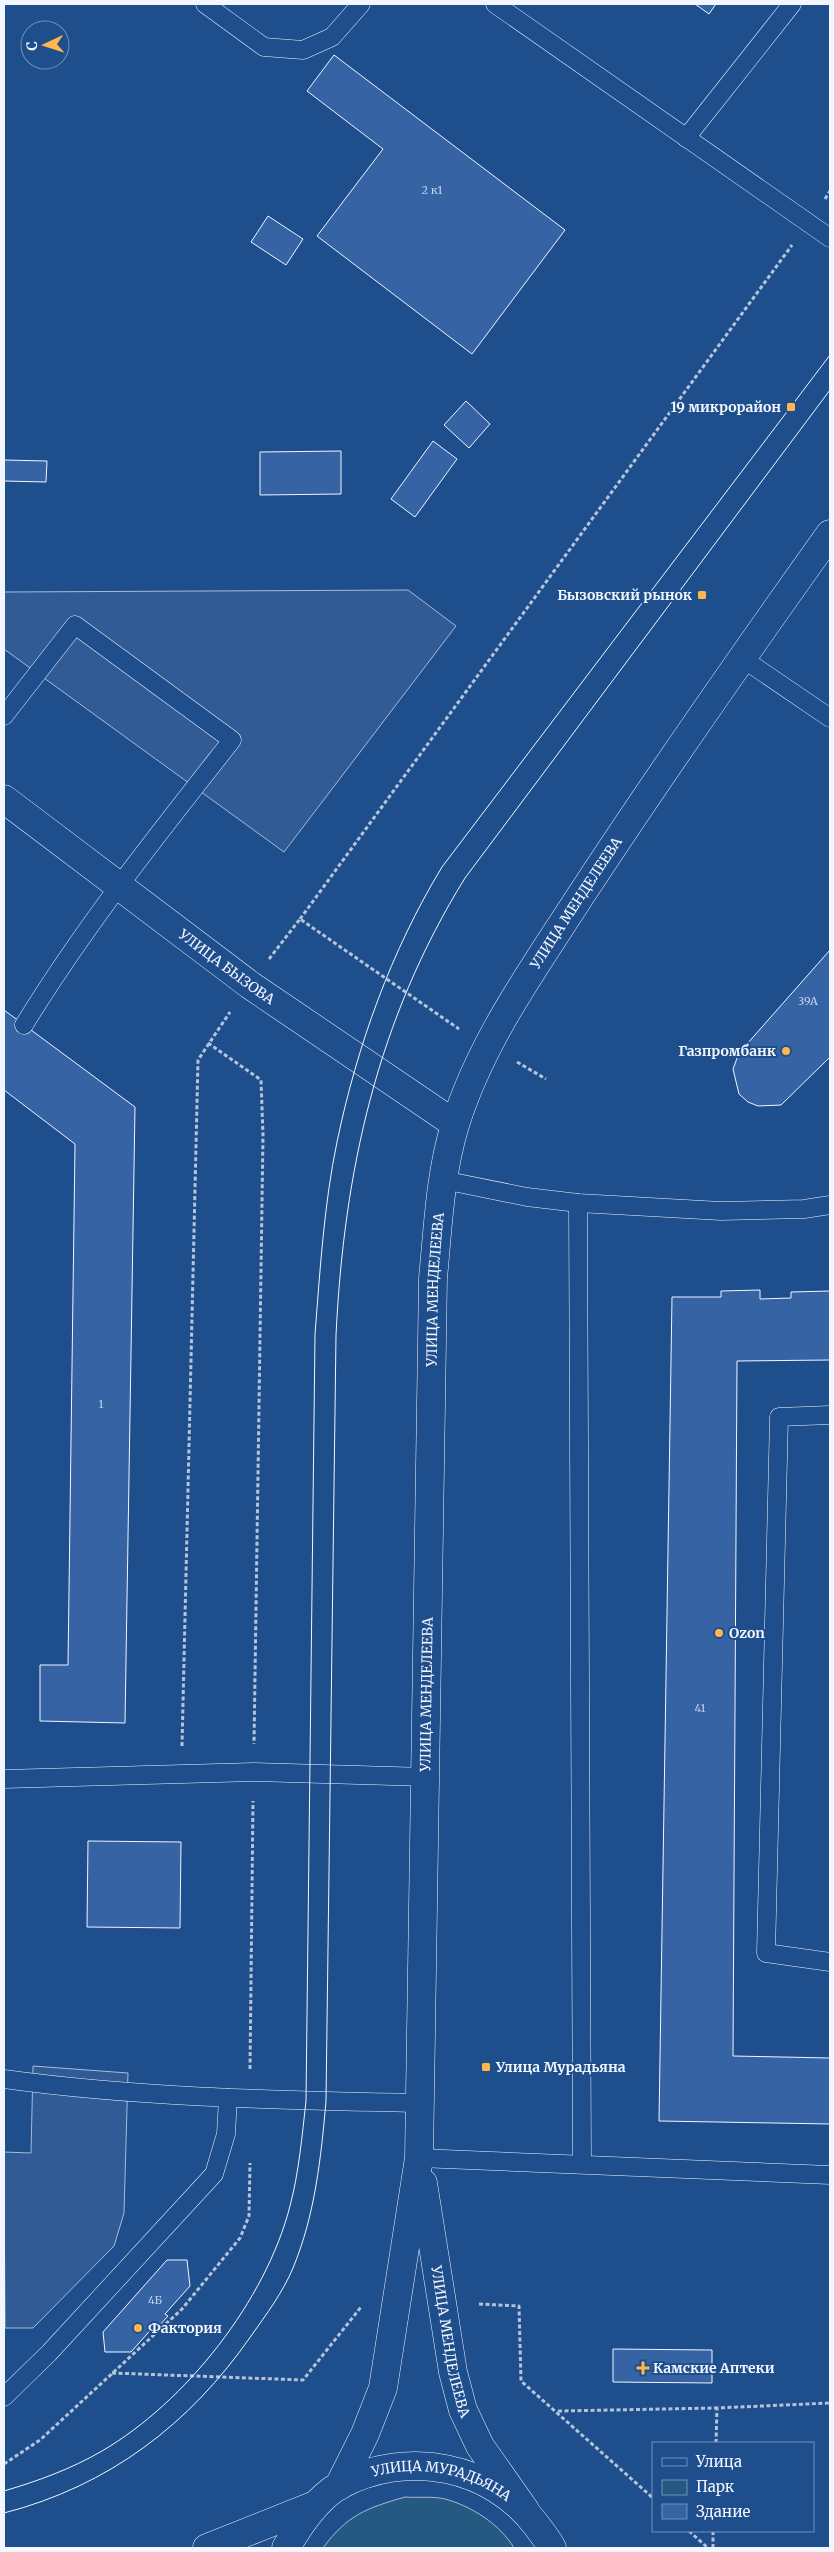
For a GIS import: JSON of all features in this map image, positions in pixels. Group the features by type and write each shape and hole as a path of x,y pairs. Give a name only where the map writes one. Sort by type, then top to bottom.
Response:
{"main road":[{"name":"УЛИЦА МЕНДЕЛЕЕВА","path":"339,2486 365,2434 383,2388 419,2158 427,1777 433,1278 443,1180 455,1124 488,1045 514,1000 636,810 830,534"},
{"name":"УЛИЦА БЫЗОВА","path":"4,800 250,985 455,1124"},
{"name":"УЛИЦА МЕНДЕЛЕЕВА","path":"419,2158 452,2372 463,2410 480,2446 525,2510"},
{"name":"УЛИЦА МУРАДЬЯНА","path":"286,2548 298,2526 317,2504 339,2486 367,2474 400,2466 434,2466 476,2477 499,2488 525,2510 553,2547"},
{"name":"УЛИЦА МУРАДЬЯНА","path":"207,2548 317,2504"}],"lane":[{"path":"205,4 264,47 303,50 332,37 361,4"},
{"path":"495,4 830,238"},
{"path":"686,138 792,4"},
{"path":"4,716 75,625 232,740 118,885 62,964 24,1025"},
{"path":"742,658 830,718"},
{"path":"443,1180 527,1198 578,1203 721,1211 804,1209 830,1206"},
{"path":"578,1203 582,2164"},
{"path":"830,1415 779,1417 766,1953 830,1962"},
{"path":"4,1779 310,1773 427,1777"},
{"path":"4,2079 82,2090 228,2098 420,2104"},
{"path":"4,2397 49,2353 214,2174 226,2134 228,2098"},
{"path":"419,2158 830,2175"}],"path":[{"path":"182,1775 198,1060 250,985 807,223"},
{"path":"300,919 448,1023 546,1079"},
{"path":"112,2373 303,2380 365,2302"},
{"path":"480,2304 519,2306 521,2381 652,2497"},
{"path":"557,2411 717,2408 830,2403"},
{"path":"716,2442 717,2408"},
{"path":"690,2532 708,2548"},
{"path":"713,2532 713,2548"}],"green space":[{"path":"405,2497 440,2498 465,2506 493,2524 514,2548 323,2548 349,2520 369,2509"}],"shaded area":[{"path":"408,590 456,626 284,852 4,649 4,592"},
{"path":"33,2066 128,2073 124,2213 114,2246 33,2328 5,2328 4,2152 31,2153"}],"building":[{"path":"695,4 716,4 709,14"},
{"path":"334,55 565,230 472,354 317,236 383,149 307,91"},
{"path":"268,216 303,239 286,265 251,242"},
{"path":"466,401 490,424 469,448 444,425"},
{"path":"433,441 457,459 415,517 391,499"},
{"path":"341,451 341,494 260,495 260,452"},
{"path":"4,460 47,461 46,482 4,481"},
{"path":"830,950 830,1057 781,1105 758,1106 748,1102 739,1094 733,1069 739,1053"},
{"path":"4,1010 135,1107 125,1723 40,1721 40,1665 68,1665 75,1144 4,1090"},
{"path":"760,1290 760,1299 791,1298 791,1292 830,1291 830,1360 737,1361 733,2056 830,2058 830,2124 659,2121 672,1297 721,1297 721,1291"},
{"path":"88,1841 181,1842 180,1928 87,1927"},
{"path":"167,2260 187,2260 190,2286 165,2314 168,2316 158,2327 155,2325 131,2352 105,2352 103,2332"},
{"path":"613,2349 712,2350 712,2383 613,2382"}],"tram line":[{"path":"4,2491 54,2474 102,2451 133,2430 192,2377 242,2312 262,2277 278,2242 290,2206 298,2167 306,2101 315,1334 323,1238 337,1142 355,1070 378,1000 407,932 442,867 830,355"},
{"path":"4,2513 42,2501 78,2486 112,2468 174,2424 227,2368 251,2336 284,2286 301,2248 316,2186 326,2101 336,1335 340,1274 347,1214 370,1098 409,986 435,932 465,878 830,390"}],"place":[{"name":"19 микрорайон","path":"791,407"},
{"name":"Бызовский рынок","path":"702,595"},
{"name":"Газпромбанк","path":"786,1051"},
{"name":"Ozon","path":"719,1633"},
{"name":"Улица Мурадьяна","path":"486,2067"},
{"name":"Фактория","path":"138,2328"},
{"name":"Камские Аптеки","path":"643,2368"}]}
